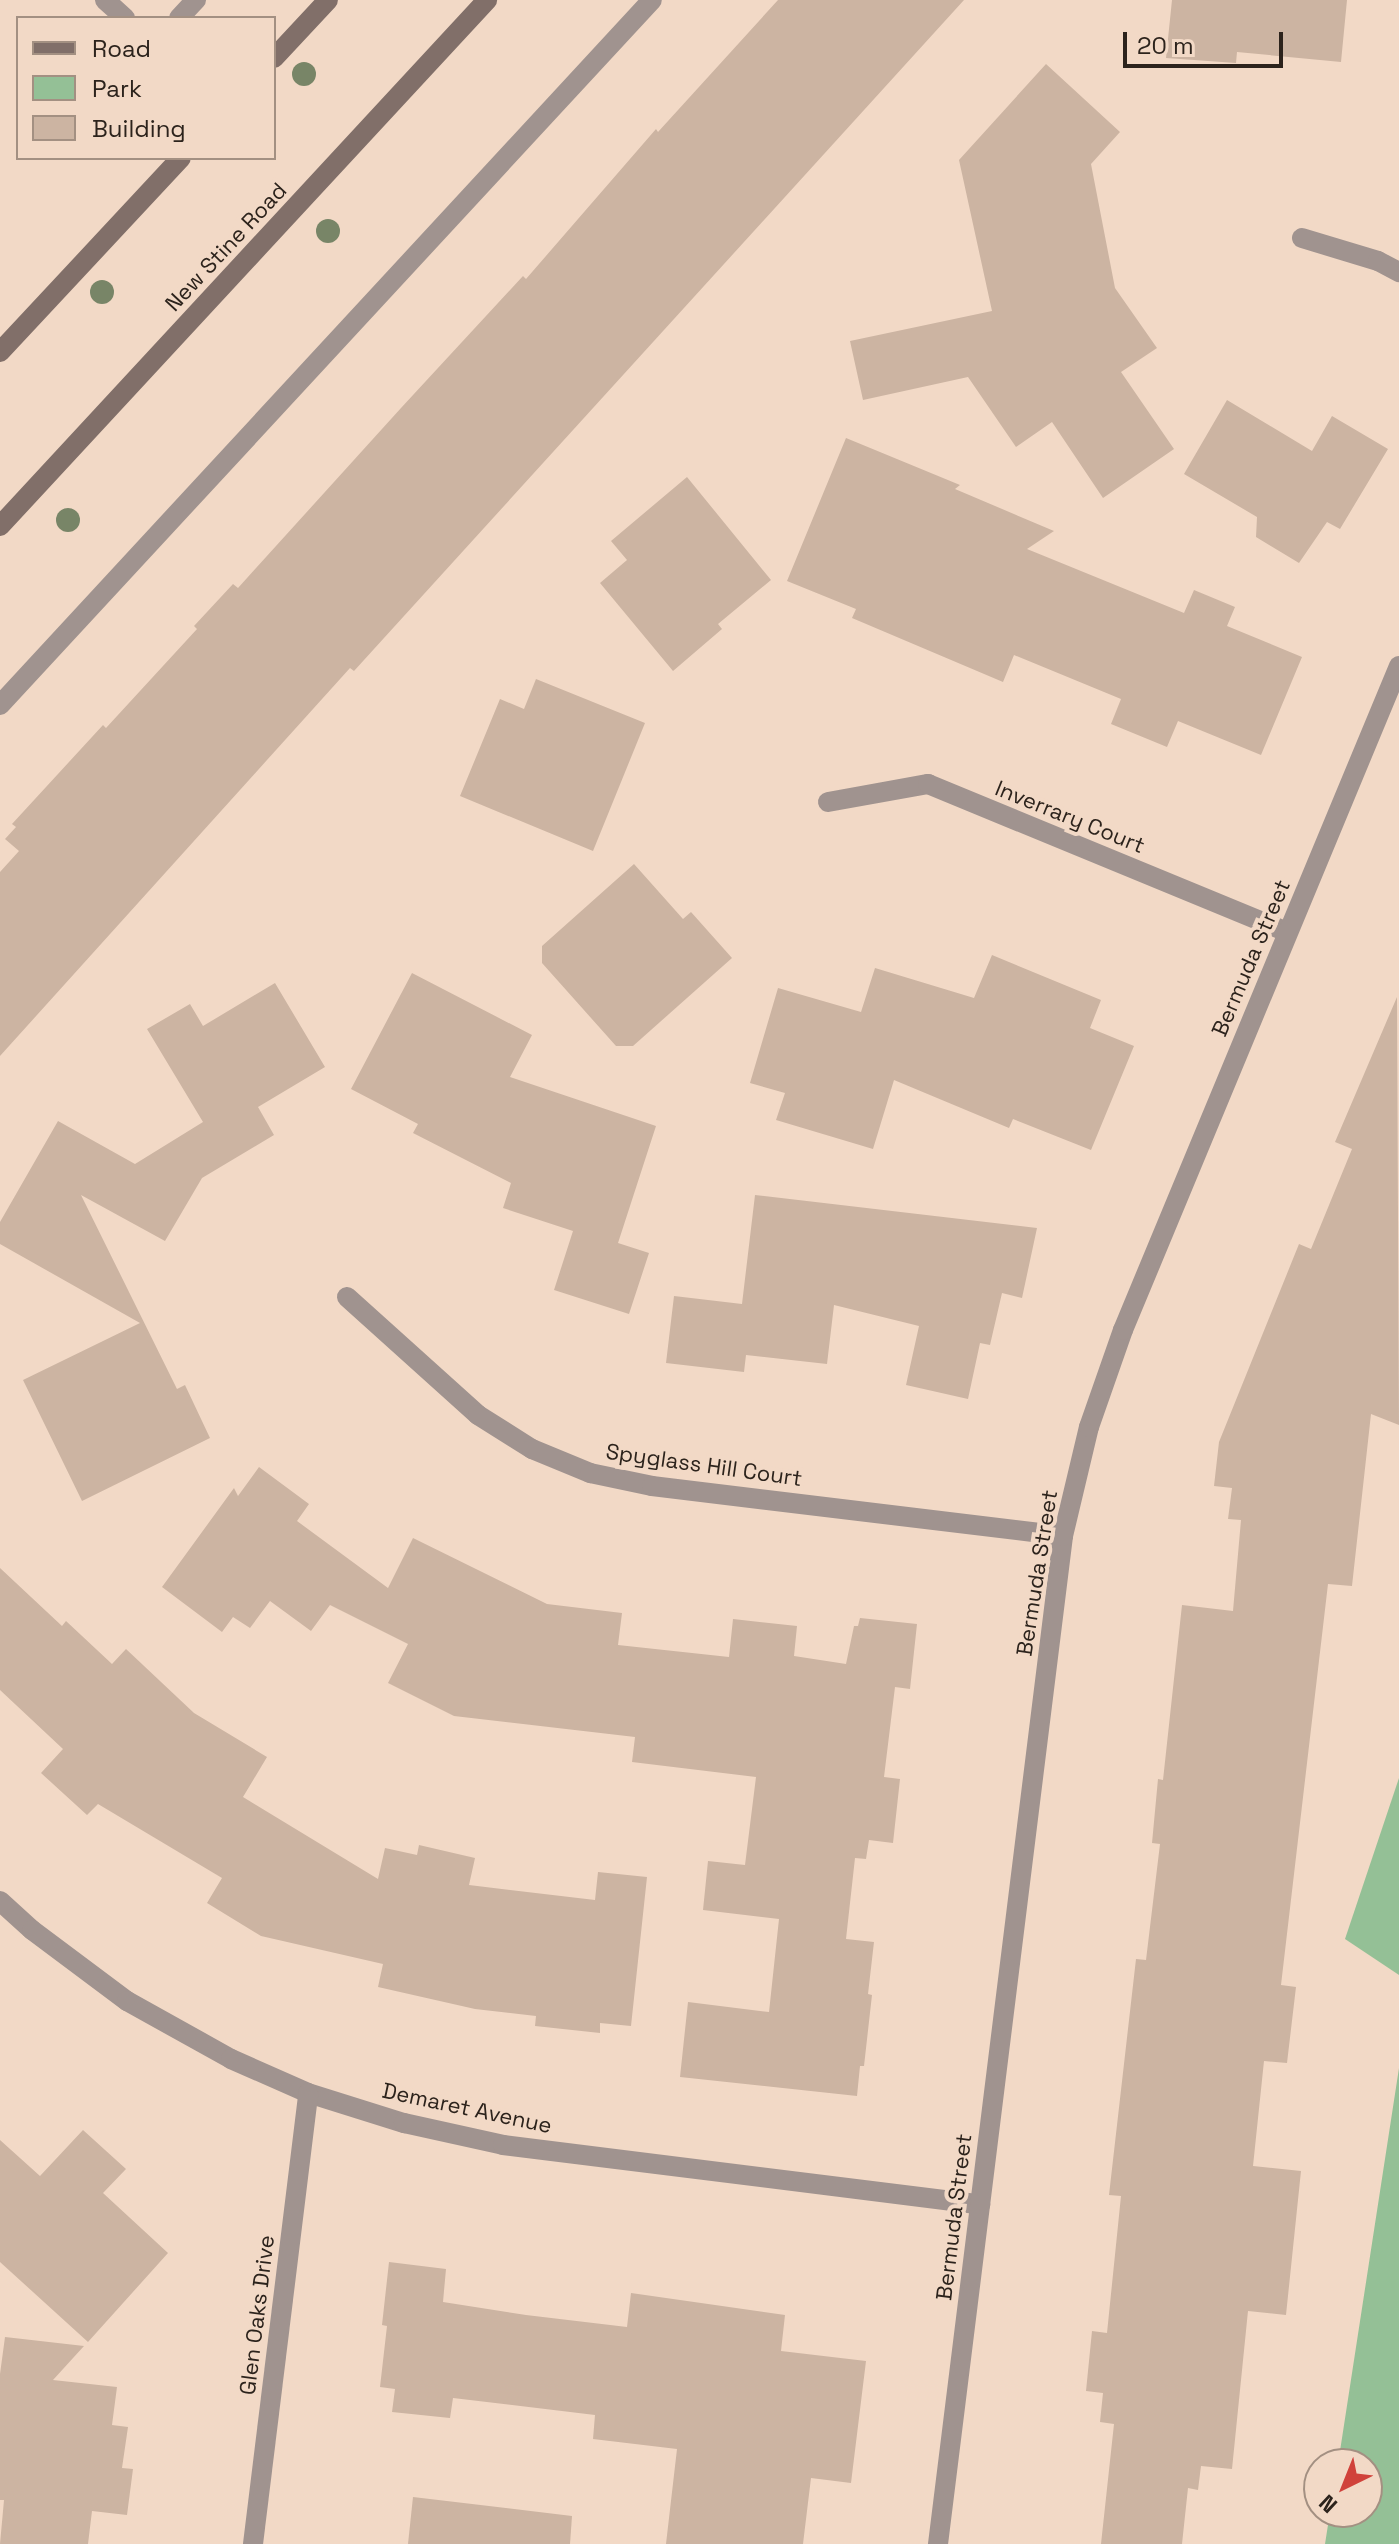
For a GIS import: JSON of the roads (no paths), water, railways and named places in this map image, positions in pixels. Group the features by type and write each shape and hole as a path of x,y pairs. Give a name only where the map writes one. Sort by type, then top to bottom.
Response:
{"main road":[{"path":"276,56 328,0"},
{"name":"New Stine Road","path":"0,526 487,0"},
{"path":"0,351 179,160"}],"street":[{"path":"105,0 123,16"},
{"path":"181,16 196,0"},
{"path":"0,705 652,0"},
{"path":"1302,238 1378,261 1399,272"},
{"name":"Bermuda Street","path":"938,2544 1063,1536 1089,1427 1123,1330 1399,666"},
{"name":"Inverrary Court","path":"828,802 928,784 1287,932"},
{"name":"Spyglass Hill Court","path":"347,1297 478,1415 532,1449 590,1473 652,1486 1063,1536"},
{"name":"Demaret Avenue","path":"0,1901 32,1930 127,2001 231,2059 308,2093 404,2123 503,2145 980,2204"},
{"name":"Glen Oaks Drive","path":"253,2544 308,2093"}]}
